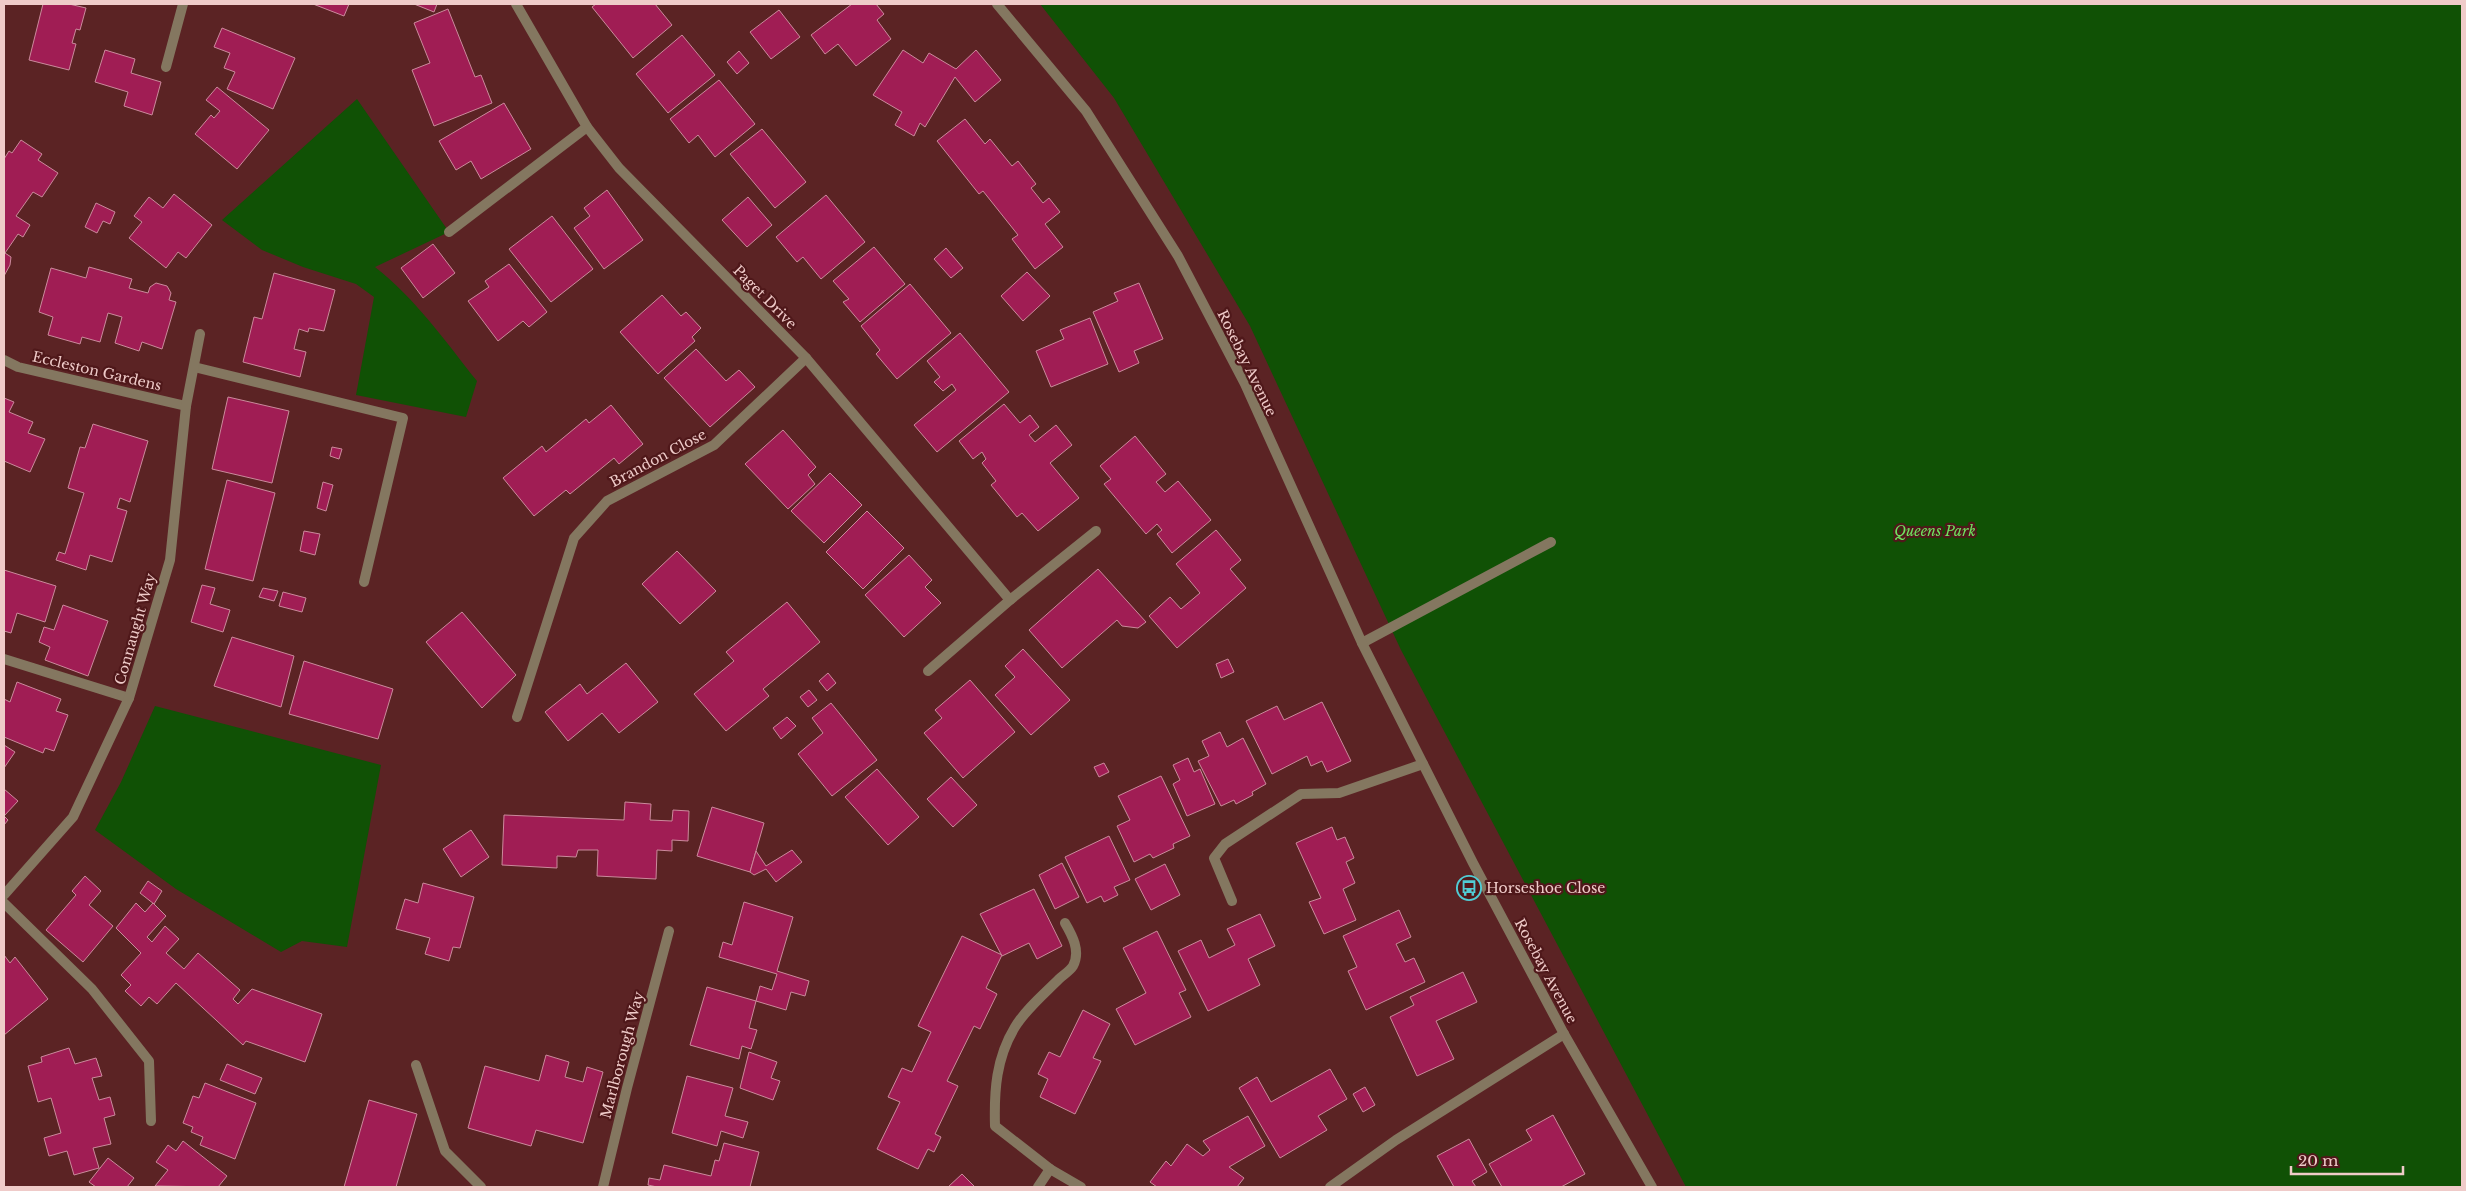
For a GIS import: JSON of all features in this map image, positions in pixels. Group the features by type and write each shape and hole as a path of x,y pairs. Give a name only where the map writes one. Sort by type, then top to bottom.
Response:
{"street":[{"path":"166,67 183,4"},
{"name":"Paget Drive","path":"516,4 587,127 619,168 806,358 1010,600"},
{"name":"Rosebay Avenue","path":"997,4 1086,110 1178,256 1245,384 1362,643 1423,764 1564,1034 1652,1187"},
{"path":"449,232 587,127"},
{"name":"Connaught Way","path":"4,895 73,817 129,698 170,560 186,406 200,334"},
{"name":"Brandon Close","path":"517,716 574,538 607,501 714,445 806,358"},
{"name":"Eccleston Gardens","path":"4,360 18,367 186,406"},
{"path":"194,367 403,418 364,582"},
{"path":"928,671 1010,600 1096,530"},
{"path":"1362,643 1551,542"},
{"path":"4,659 129,698"},
{"path":"1232,901 1214,858 1225,844 1301,794 1339,793 1423,764"},
{"path":"4,903 92,989 149,1061 151,1121"},
{"path":"1065,923 1073,938 1076,953 1073,966 1034,1004 1015,1026 1003,1053 996,1077 995,1126 1050,1169 1082,1187"},
{"name":"Marlborough Way","path":"603,1187 669,931"},
{"path":"1330,1187 1396,1140 1564,1034"},
{"path":"416,1065 445,1151 481,1187"},
{"path":"1038,1187 1050,1169"}],"green space":[{"name":"Queens Park","path":"1040,4 2462,4 2462,1187 1686,1187 1401,650 1250,326 1114,98"},
{"path":"357,99 449,232 375,267 417,306 477,381 466,417 356,395 374,297 356,284 303,267 262,250 222,220"},
{"path":"155,706 381,765 347,947 302,941 281,952 176,889 95,830 121,782"}],"building":[{"path":"43,4 69,4 86,8 80,30 76,29 72,43 76,44 69,70 29,60"},
{"path":"313,4 349,4 344,16"},
{"path":"414,4 437,4 434,12"},
{"path":"596,4 655,4 672,25 633,58 592,7"},
{"path":"852,4 876,4 884,14 877,20 891,39 856,66 838,44 825,54 811,35"},
{"path":"448,9 475,77 481,75 492,103 434,126 412,70 430,63 414,23"},
{"path":"779,10 800,37 771,59 750,32"},
{"path":"222,28 295,58 273,109 227,89 235,72 224,68 230,53 214,47"},
{"path":"682,35 715,75 668,113 636,74"},
{"path":"105,50 135,59 131,73 161,82 152,115 124,106 128,92 95,82"},
{"path":"903,50 923,63 929,53 956,69 976,50 1001,80 975,102 955,77 925,127 920,123 914,136 895,125 902,112 873,95"},
{"path":"739,51 749,63 737,74 727,62"},
{"path":"719,80 755,124 715,157 698,135 689,143 670,119"},
{"path":"217,87 269,130 237,169 195,134 211,115 214,118 220,111 206,100"},
{"path":"504,103 531,149 481,179 471,161 456,170 439,141"},
{"path":"965,119 985,144 990,139 1012,166 1018,161 1036,184 1031,188 1043,203 1049,198 1060,212 1045,224 1063,247 1035,269 1012,239 1018,235 983,191 979,194 937,141"},
{"path":"762,129 806,182 775,208 730,154"},
{"path":"21,140 42,154 38,160 58,173 42,197 33,192 16,216 30,225 23,237 18,234 5,253 11,257 10,265 4,276 4,159 9,151 12,153"},
{"path":"607,190 643,240 604,269 574,228 590,216 584,208"},
{"path":"174,194 212,225 186,258 178,252 166,268 129,238 142,222 134,216 149,197 163,208"},
{"path":"826,195 865,242 821,279 803,257 797,262 776,237"},
{"path":"748,197 772,225 747,247 722,220"},
{"path":"96,203 115,212 110,224 103,221 97,233 85,227"},
{"path":"552,216 593,269 551,302 509,249"},
{"path":"433,244 455,273 423,298 401,268"},
{"path":"874,247 905,284 860,322 843,302 849,299 833,281"},
{"path":"946,248 963,268 951,278 934,259"},
{"path":"509,264 547,312 529,327 523,321 498,341 468,301 489,287 485,281"},
{"path":"89,267 132,279 129,288 148,293 150,287 156,283 167,286 171,293 169,300 176,302 162,349 142,342 139,351 115,343 122,317 108,313 100,342 82,337 80,344 48,335 53,317 39,312 51,268 86,278"},
{"path":"1027,272 1050,296 1023,321 1001,296"},
{"path":"274,273 335,290 324,331 309,328 308,332 299,329 294,349 306,352 300,377 243,362 254,317 262,319"},
{"path":"1139,283 1163,339 1134,351 1139,363 1119,372 1093,312 1118,301 1114,293"},
{"path":"910,284 951,333 897,379 876,354 880,350 861,326"},
{"path":"662,295 681,316 686,312 701,328 692,337 695,341 658,374 620,332"},
{"path":"1090,318 1108,364 1051,387 1036,351 1064,339 1060,330"},
{"path":"960,333 1009,392 937,452 914,425 956,390 952,384 943,391 934,382 940,377 927,361"},
{"path":"696,349 726,381 739,370 755,387 710,427 664,378"},
{"path":"228,397 289,411 272,483 212,469"},
{"path":"4,398 14,402 9,412 33,422 28,433 45,439 30,472 4,461"},
{"path":"1004,404 1020,423 1030,415 1039,427 1029,435 1035,442 1056,425 1072,445 1050,463 1079,498 1038,531 1022,513 1017,517 991,485 996,481 982,463 986,459 982,452 973,459 959,441"},
{"path":"611,405 643,444 619,464 614,458 570,494 566,490 534,516 503,478 542,446 546,452 586,419 589,423"},
{"path":"93,424 148,441 130,502 120,498 117,508 127,511 112,562 90,555 86,570 56,560 59,552 65,554 84,493 68,488 80,447 85,448"},
{"path":"783,430 816,467 808,475 815,484 788,509 745,464"},
{"path":"1135,436 1166,474 1156,482 1165,492 1178,481 1211,520 1172,553 1157,534 1162,530 1157,524 1146,534 1104,484 1111,479 1100,466"},
{"path":"332,447 342,449 339,459 330,456"},
{"path":"830,473 862,505 824,543 791,511"},
{"path":"227,480 275,493 253,581 205,569"},
{"path":"323,482 333,485 326,511 317,508"},
{"path":"867,511 904,548 863,589 826,552"},
{"path":"1216,530 1241,560 1230,569 1246,588 1177,648 1149,616 1170,597 1181,609 1200,593 1176,564"},
{"path":"304,531 320,534 315,555 300,551"},
{"path":"677,551 716,591 680,624 642,584"},
{"path":"909,555 932,580 925,587 941,603 904,637 865,595"},
{"path":"1098,569 1146,622 1138,628 1122,626 1117,620 1062,668 1029,630"},
{"path":"4,570 56,586 45,622 17,613 11,633 4,631"},
{"path":"202,585 215,588 210,604 230,610 223,632 191,622"},
{"path":"263,588 278,591 274,601 259,597"},
{"path":"283,592 306,598 302,612 279,606"},
{"path":"787,602 820,642 763,689 769,696 726,731 694,694 734,661 726,652"},
{"path":"63,605 108,621 88,676 45,660 50,647 39,642 44,627 54,630"},
{"path":"462,612 516,675 482,708 426,642"},
{"path":"232,637 294,656 281,707 214,686"},
{"path":"1023,649 1070,700 1031,735 995,695 1015,677 1005,666"},
{"path":"1228,659 1234,672 1221,678 1216,664"},
{"path":"304,661 393,689 378,739 289,714"},
{"path":"626,663 658,702 619,733 602,713 568,741 545,712 580,684 587,694"},
{"path":"828,673 836,683 827,691 819,681"},
{"path":"970,680 1015,732 963,778 924,733 942,718 935,710"},
{"path":"17,682 61,699 56,711 68,715 54,751 45,748 43,753 4,737 4,699 10,702"},
{"path":"809,690 817,700 808,707 800,697"},
{"path":"1322,702 1351,761 1327,772 1322,761 1311,766 1307,756 1272,774 1246,721 1277,706 1284,720"},
{"path":"831,703 877,760 832,796 798,754 823,733 812,718"},
{"path":"787,717 796,726 781,739 773,728"},
{"path":"1220,732 1227,747 1243,738 1266,784 1252,792 1253,795 1236,804 1234,800 1221,806 1198,761 1209,756 1202,741"},
{"path":"4,745 15,752 4,768"},
{"path":"1188,758 1194,772 1200,769 1215,804 1187,816 1173,784 1180,780 1173,765"},
{"path":"1104,763 1109,772 1099,777 1094,767"},
{"path":"877,769 919,817 888,845 845,797"},
{"path":"1161,776 1190,836 1173,844 1174,848 1153,858 1150,854 1134,862 1117,826 1130,820 1118,796"},
{"path":"951,777 977,805 953,827 927,799"},
{"path":"4,789 18,801 4,816"},
{"path":"625,802 651,804 650,820 672,821 673,810 689,811 688,841 672,840 672,851 657,850 656,879 597,876 598,850 578,850 576,857 557,856 557,868 502,865 504,815 624,820"},
{"path":"712,807 764,823 750,872 697,856"},
{"path":"4,816 8,820 4,825"},
{"path":"1332,827 1337,840 1345,837 1354,858 1346,862 1355,883 1343,889 1356,920 1324,934 1309,902 1321,898 1296,843"},
{"path":"471,830 489,857 461,877 443,849"},
{"path":"1109,836 1130,880 1114,887 1118,895 1104,902 1101,896 1087,903 1065,857"},
{"path":"792,850 802,862 776,882 766,869 754,875 750,872 756,851 766,866"},
{"path":"1062,863 1079,897 1055,909 1039,875"},
{"path":"1165,864 1180,895 1151,910 1135,879"},
{"path":"85,876 101,891 89,905 113,926 83,962 46,930 76,895 72,891"},
{"path":"148,881 162,891 154,904 140,893"},
{"path":"423,883 474,897 460,948 453,947 449,961 425,954 430,938 396,929 405,899 418,903"},
{"path":"1034,889 1062,946 1037,959 1029,943 1002,956 980,914"},
{"path":"744,902 793,917 777,971 809,981 805,996 791,992 786,1010 756,1001 760,986 772,990 777,974 719,957 723,942 732,945"},
{"path":"136,903 145,912 153,903 166,916 147,937 152,942 165,926 179,939 166,953 184,969 198,953 240,990 233,999 238,1004 252,989 322,1014 305,1062 246,1041 243,1045 176,983 157,1004 149,997 141,1006 125,991 131,985 121,975 141,953 116,928"},
{"path":"1399,910 1411,937 1396,944 1405,962 1414,958 1425,982 1366,1010 1348,971 1357,967 1343,936"},
{"path":"1260,914 1275,946 1248,959 1260,985 1208,1011 1178,951 1201,940 1209,958 1235,945 1227,929"},
{"path":"1157,931 1186,990 1179,993 1191,1017 1135,1045 1116,1009 1146,993 1123,948"},
{"path":"962,936 1002,955 986,988 997,994 980,1029 974,1026 947,1081 958,1086 935,1134 941,1137 934,1152 928,1149 918,1169 877,1149 900,1102 888,1097 902,1068 912,1072 931,1032 918,1026"},
{"path":"4,955 10,963 15,957 48,999 4,1035"},
{"path":"1463,972 1477,1002 1436,1021 1454,1059 1417,1076 1390,1017 1414,1005 1410,997"},
{"path":"707,987 756,1001 749,1028 757,1030 751,1049 742,1046 739,1059 690,1045"},
{"path":"1083,1010 1110,1024 1093,1058 1101,1061 1075,1114 1040,1097 1048,1079 1038,1074 1049,1052 1060,1057"},
{"path":"69,1048 75,1064 96,1058 102,1076 92,1078 99,1100 110,1097 115,1115 104,1118 111,1144 93,1148 99,1168 74,1175 67,1151 49,1156 44,1138 61,1133 51,1098 38,1102 28,1066 42,1062 41,1057"},
{"path":"749,1052 777,1062 771,1078 780,1081 773,1100 740,1088"},
{"path":"546,1055 569,1062 565,1077 583,1082 587,1067 603,1072 583,1143 536,1130 531,1146 468,1128 485,1066 539,1081"},
{"path":"227,1064 262,1078 255,1094 220,1080"},
{"path":"1330,1069 1347,1099 1318,1116 1327,1130 1280,1158 1239,1088 1257,1077 1271,1102"},
{"path":"687,1076 733,1088 725,1116 748,1122 743,1138 721,1131 717,1146 672,1133"},
{"path":"205,1083 256,1103 235,1159 200,1145 203,1137 191,1132 193,1127 183,1123 193,1096 199,1098"},
{"path":"1365,1087 1375,1105 1363,1112 1353,1094"},
{"path":"369,1100 417,1114 396,1187 344,1187"},
{"path":"1553,1115 1585,1174 1561,1187 1502,1187 1489,1164 1532,1140 1526,1130"},
{"path":"1248,1116 1265,1146 1229,1167 1244,1178 1237,1187 1157,1187 1150,1182 1166,1161 1171,1166 1187,1144 1203,1156 1210,1150 1203,1141"},
{"path":"1469,1139 1487,1172 1472,1181 1476,1187 1454,1187 1437,1156"},
{"path":"183,1141 227,1176 218,1187 155,1186 168,1170 156,1162 168,1145 176,1151"},
{"path":"724,1143 759,1152 750,1187 657,1187 648,1185 649,1178 660,1180 664,1165 711,1176 715,1160 719,1161"},
{"path":"108,1158 134,1178 127,1187 96,1187 89,1182"},
{"path":"962,1174 975,1187 948,1187"}],"place":[{"name":"Horseshoe Close","path":"1469,888"}]}
